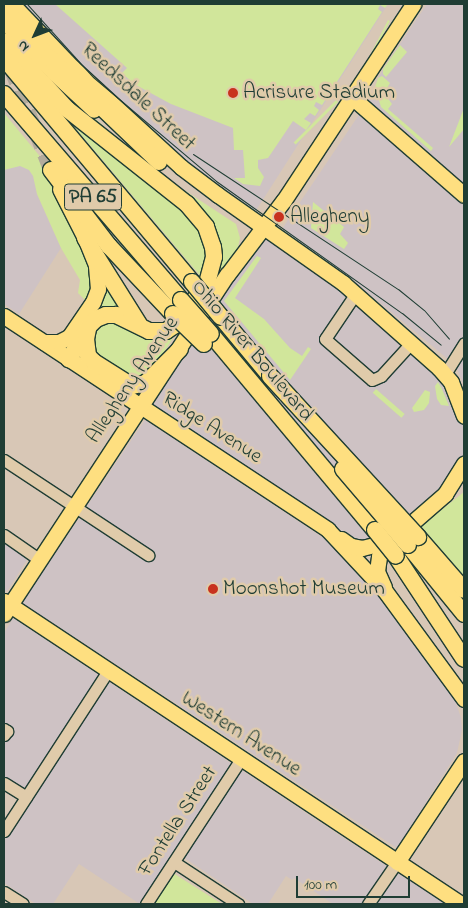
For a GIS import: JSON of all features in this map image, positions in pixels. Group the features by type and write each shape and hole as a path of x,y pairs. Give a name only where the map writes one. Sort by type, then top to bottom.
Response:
{"highway":[{"path":"12,10 60,68 158,162"},
{"path":"4,41 67,109 187,204 199,217 210,237 214,257 207,283 174,326 166,331 149,331 116,315 96,319 89,326 68,359"},
{"name":"Ohio River Boulevard","path":"4,58 270,376 403,545 464,638"},
{"name":"Ohio River Boulevard","path":"4,94 177,307 292,433 375,530 403,545 464,590"},
{"path":"50,170 109,246 177,307"},
{"path":"85,238 133,316 149,331"},
{"path":"89,326 86,339 88,356 94,362 132,386 146,383 180,349"},
{"path":"403,545 464,614"},
{"path":"403,545 464,659"}],"main road":[{"name":"Allegheny Avenue","path":"6,607 40,560 228,275 284,200 413,4"},
{"name":"Reedsdale Street","path":"12,10 133,123 218,195 356,293 445,374 464,416"},
{"path":"352,98 464,196"},
{"name":"Reedsdale Street","path":"158,162 218,195"},
{"path":"44,342 58,342 69,337 96,296 98,271 85,238 50,170"},
{"name":"Ridge Avenue","path":"4,316 328,530 385,591"},
{"path":"464,463 445,494 403,545 377,560 377,571 385,591 464,699"},
{"path":"445,494 464,487"},
{"path":"328,530 358,548 403,545"},
{"name":"Western Avenue","path":"6,607 108,671 459,903"},
{"path":"397,862 464,761"}],"street":[{"path":"356,293 325,338 372,380 381,376 411,343"},
{"path":"445,374 464,344"},
{"path":"4,460 148,555"},
{"path":"4,535 40,560"},
{"path":"4,831 108,671"},
{"path":"4,729 6,731 4,735"},
{"name":"Fontella Street","path":"146,904 241,759"},
{"path":"4,783 26,797"},
{"path":"174,862 238,904"},
{"path":"368,904 397,862"},
{"path":"4,892 23,904"}],"shaded area":[{"name":"Acrisure Stadium","path":"21,4 388,4 255,212 187,164 96,86"},
{"path":"427,4 464,4 464,386 456,366 356,283 282,229 375,91 377,81 383,69"},
{"path":"4,138 34,176 37,194 61,248 19,314 4,304"},
{"path":"263,226 445,374 464,416 464,463 445,494 362,548 141,406"},
{"path":"145,420 337,547 376,591 455,700 461,718 462,730 457,753 397,848 24,604 23,601"},
{"path":"4,538 30,555 8,590 4,591"},
{"path":"13,618 445,904 333,904 294,878 292,880 286,876 268,904 253,904 174,851 140,904 79,864 53,904 36,904 4,883 4,841 32,796 4,778 4,633"}],"green space":[{"name":"Acrisure Stadium","path":"55,4 388,4 385,8 380,5 378,9 382,12 322,105 316,102 314,106 319,110 315,116 310,113 304,119 311,123 306,130 293,121 268,158 258,160 258,168 264,177 260,186 243,184 234,178 245,178 243,150 234,150 233,128 171,104 134,84 122,73 127,68"},
{"path":"388,20 390,21 359,81 357,81"},
{"path":"4,30 66,92 132,152 181,188 236,224 240,238 238,247 213,287 218,245 4,37"},
{"path":"400,45 407,52 386,77 383,74 383,69"},
{"path":"382,76 390,83 384,93 392,104 388,109 433,148 431,151 381,107 375,87 378,78"},
{"path":"336,100 338,102 296,145 294,142"},
{"path":"464,108 464,129 449,147"},
{"path":"4,113 43,160 88,264 92,288 85,300 78,293 80,280 61,248 37,194 33,176 29,170 20,166 4,170"},
{"path":"67,118 177,204 202,234 207,256 202,278"},
{"path":"313,202 344,227 340,234 348,243 344,249 311,228"},
{"path":"257,256 261,258 235,298 264,319 290,348 302,356 308,347 311,349 290,380 224,301"},
{"path":"102,277 123,311 95,313"},
{"path":"114,320 151,340 160,340 175,335 150,373 134,380 94,354 92,332 95,327"},
{"path":"438,382 449,406 441,405 437,399 435,386"},
{"path":"376,389 405,414 401,418 373,393"},
{"path":"425,390 430,392 429,403 424,410 414,412 412,408"},
{"path":"464,492 464,578 421,526"},
{"path":"173,873 222,904 153,904"}],"tunnel":[{"path":"11,68 51,170"}],"tram line":[{"path":"27,4 93,77 216,181 402,313 441,345"},
{"path":"193,154 398,289 424,310 449,339"}],"place":[{"name":"Acrisure Stadium","path":"233,93"},
{"name":"Allegheny","path":"279,217"},
{"name":"Moonshot Museum","path":"213,589"}]}
